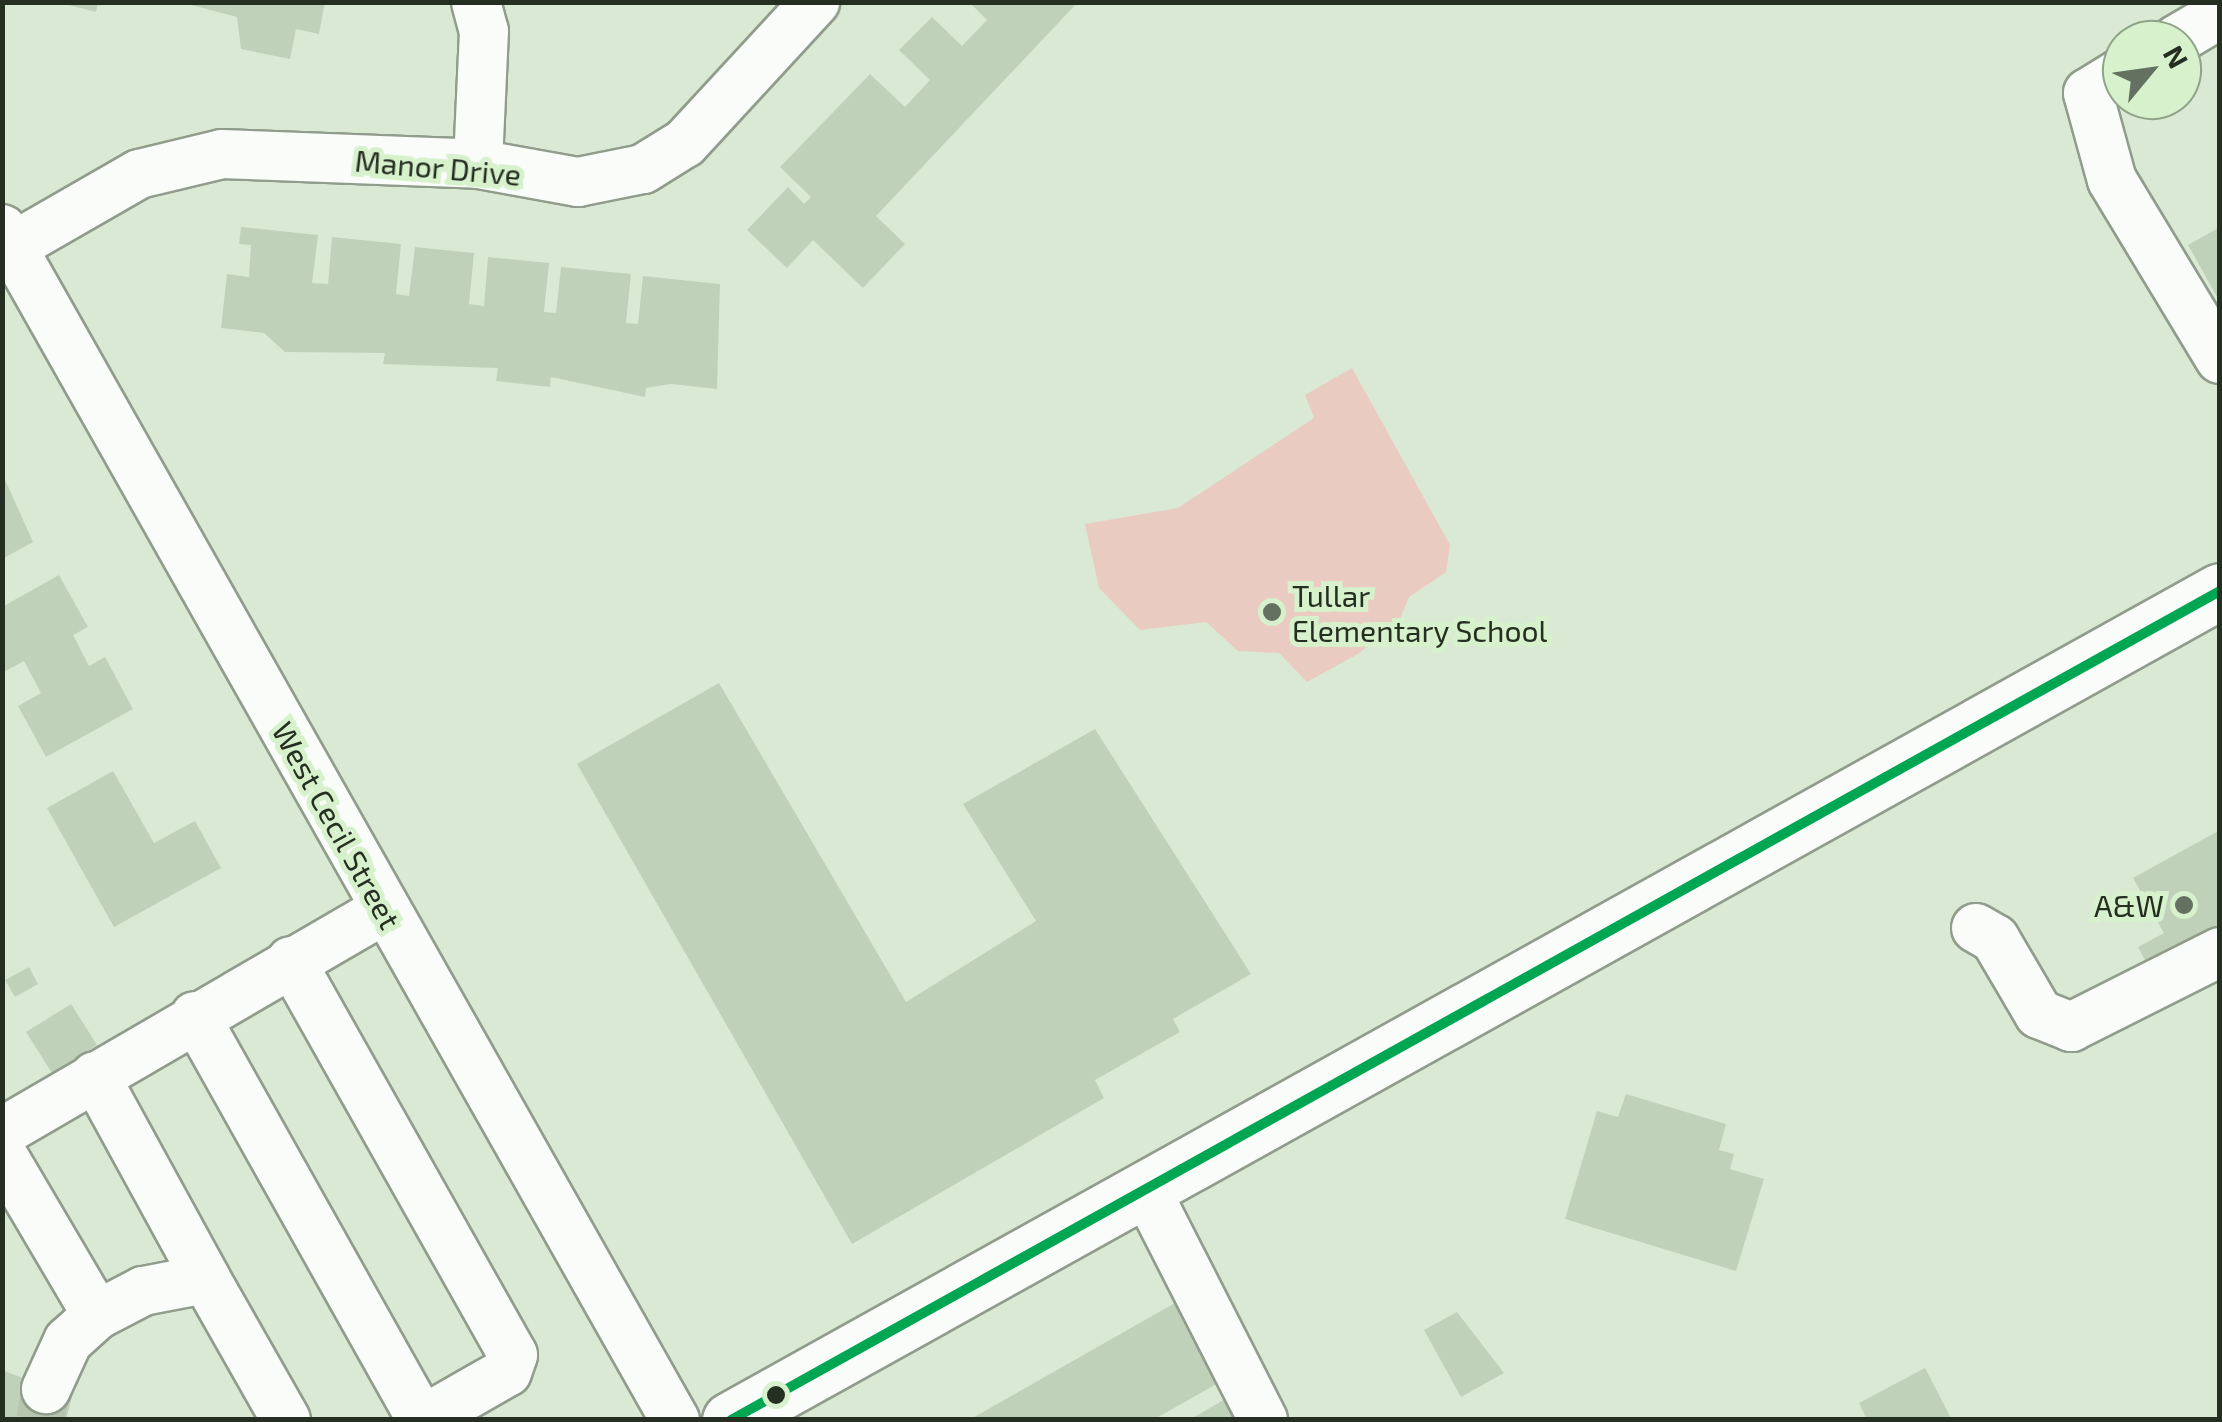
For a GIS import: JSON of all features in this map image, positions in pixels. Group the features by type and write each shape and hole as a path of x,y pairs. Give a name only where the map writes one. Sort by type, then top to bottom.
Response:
{"main road":[{"path":"730,1420 2220,591"}],"street":[{"path":"476,2 484,31 478,164"},
{"name":"Manor Drive","path":"7,238 180,160 478,164 578,182 643,169 685,142 814,2"},
{"path":"2102,84 2088,93 2112,180 2220,359"},
{"name":"West Cecil Street","path":"7,238 383,910 675,1420"},
{"path":"2,1132 383,910"},
{"path":"1976,928 1996,939 2040,1014 2071,1027 2220,952"},
{"path":"196,1016 423,1420 507,1372 512,1355 291,961"},
{"path":"95,1076 286,1420"},
{"path":"2,1154 97,1315"},
{"path":"1146,1190 1262,1420"},
{"path":"46,1390 68,1341 97,1315 158,1286 206,1279"}],"shaded area":[{"path":"1352,368 1450,545 1446,572 1409,597 1400,619 1358,654 1307,682 1279,653 1238,651 1206,622 1140,630 1099,588 1085,524 1178,508 1314,418 1305,395"}],"building":[{"path":"57,2 98,2 96,12"},
{"path":"180,2 325,2 319,34 296,29 290,59 241,49 237,17"},
{"path":"969,2 1078,2 876,216 905,244 863,288 813,240 787,268 747,230 788,187 804,204 811,197 780,167 870,74 905,107 930,80 899,50 932,17 962,46 987,20"},
{"path":"241,227 318,235 312,283 328,284 332,237 401,244 396,294 409,296 415,247 474,253 469,304 484,306 488,257 549,263 544,312 556,313 561,267 631,274 626,323 638,324 643,276 720,284 717,389 671,384 646,388 645,397 551,377 550,387 496,381 498,368 383,364 385,353 285,352 264,333 221,328 227,274 249,277 251,245 239,244"},
{"path":"2220,227 2220,302 2188,245"},
{"path":"2,473 33,542 2,559"},
{"path":"59,575 88,627 73,635 89,666 105,657 133,709 46,757 18,706 41,693 24,661 2,673 2,607"},
{"path":"719,683 906,1002 1036,921 963,804 1095,729 1251,974 1173,1019 1180,1032 1095,1080 1104,1098 852,1244 577,764"},
{"path":"113,771 154,843 195,821 221,868 114,927 47,808"},
{"name":"A&W","path":"2220,830 2220,932 2148,966 2138,947 2164,933 2133,878"},
{"path":"29,967 38,984 15,997 5,980"},
{"path":"71,1004 97,1045 52,1073 26,1032"},
{"path":"1626,1094 1726,1124 1719,1150 1734,1154 1730,1169 1764,1179 1736,1271 1565,1219 1597,1111 1618,1117"},
{"path":"1182,1299 1227,1378 1153,1420 969,1420"},
{"path":"1457,1312 1504,1373 1461,1397 1424,1330"},
{"path":"1925,1368 1952,1420 1867,1420 1859,1403"},
{"path":"2,1370 72,1397 66,1420 2,1420"},
{"path":"1227,1398 1240,1420 1189,1420"}],"tunnel":[{"path":"40,1420 46,1389"}],"transit line":[{"path":"731,1420 2220,591"}],"place":[{"name":"Tullar Elementary School","path":"1272,612"},
{"name":"A&W","path":"2184,905"}]}
